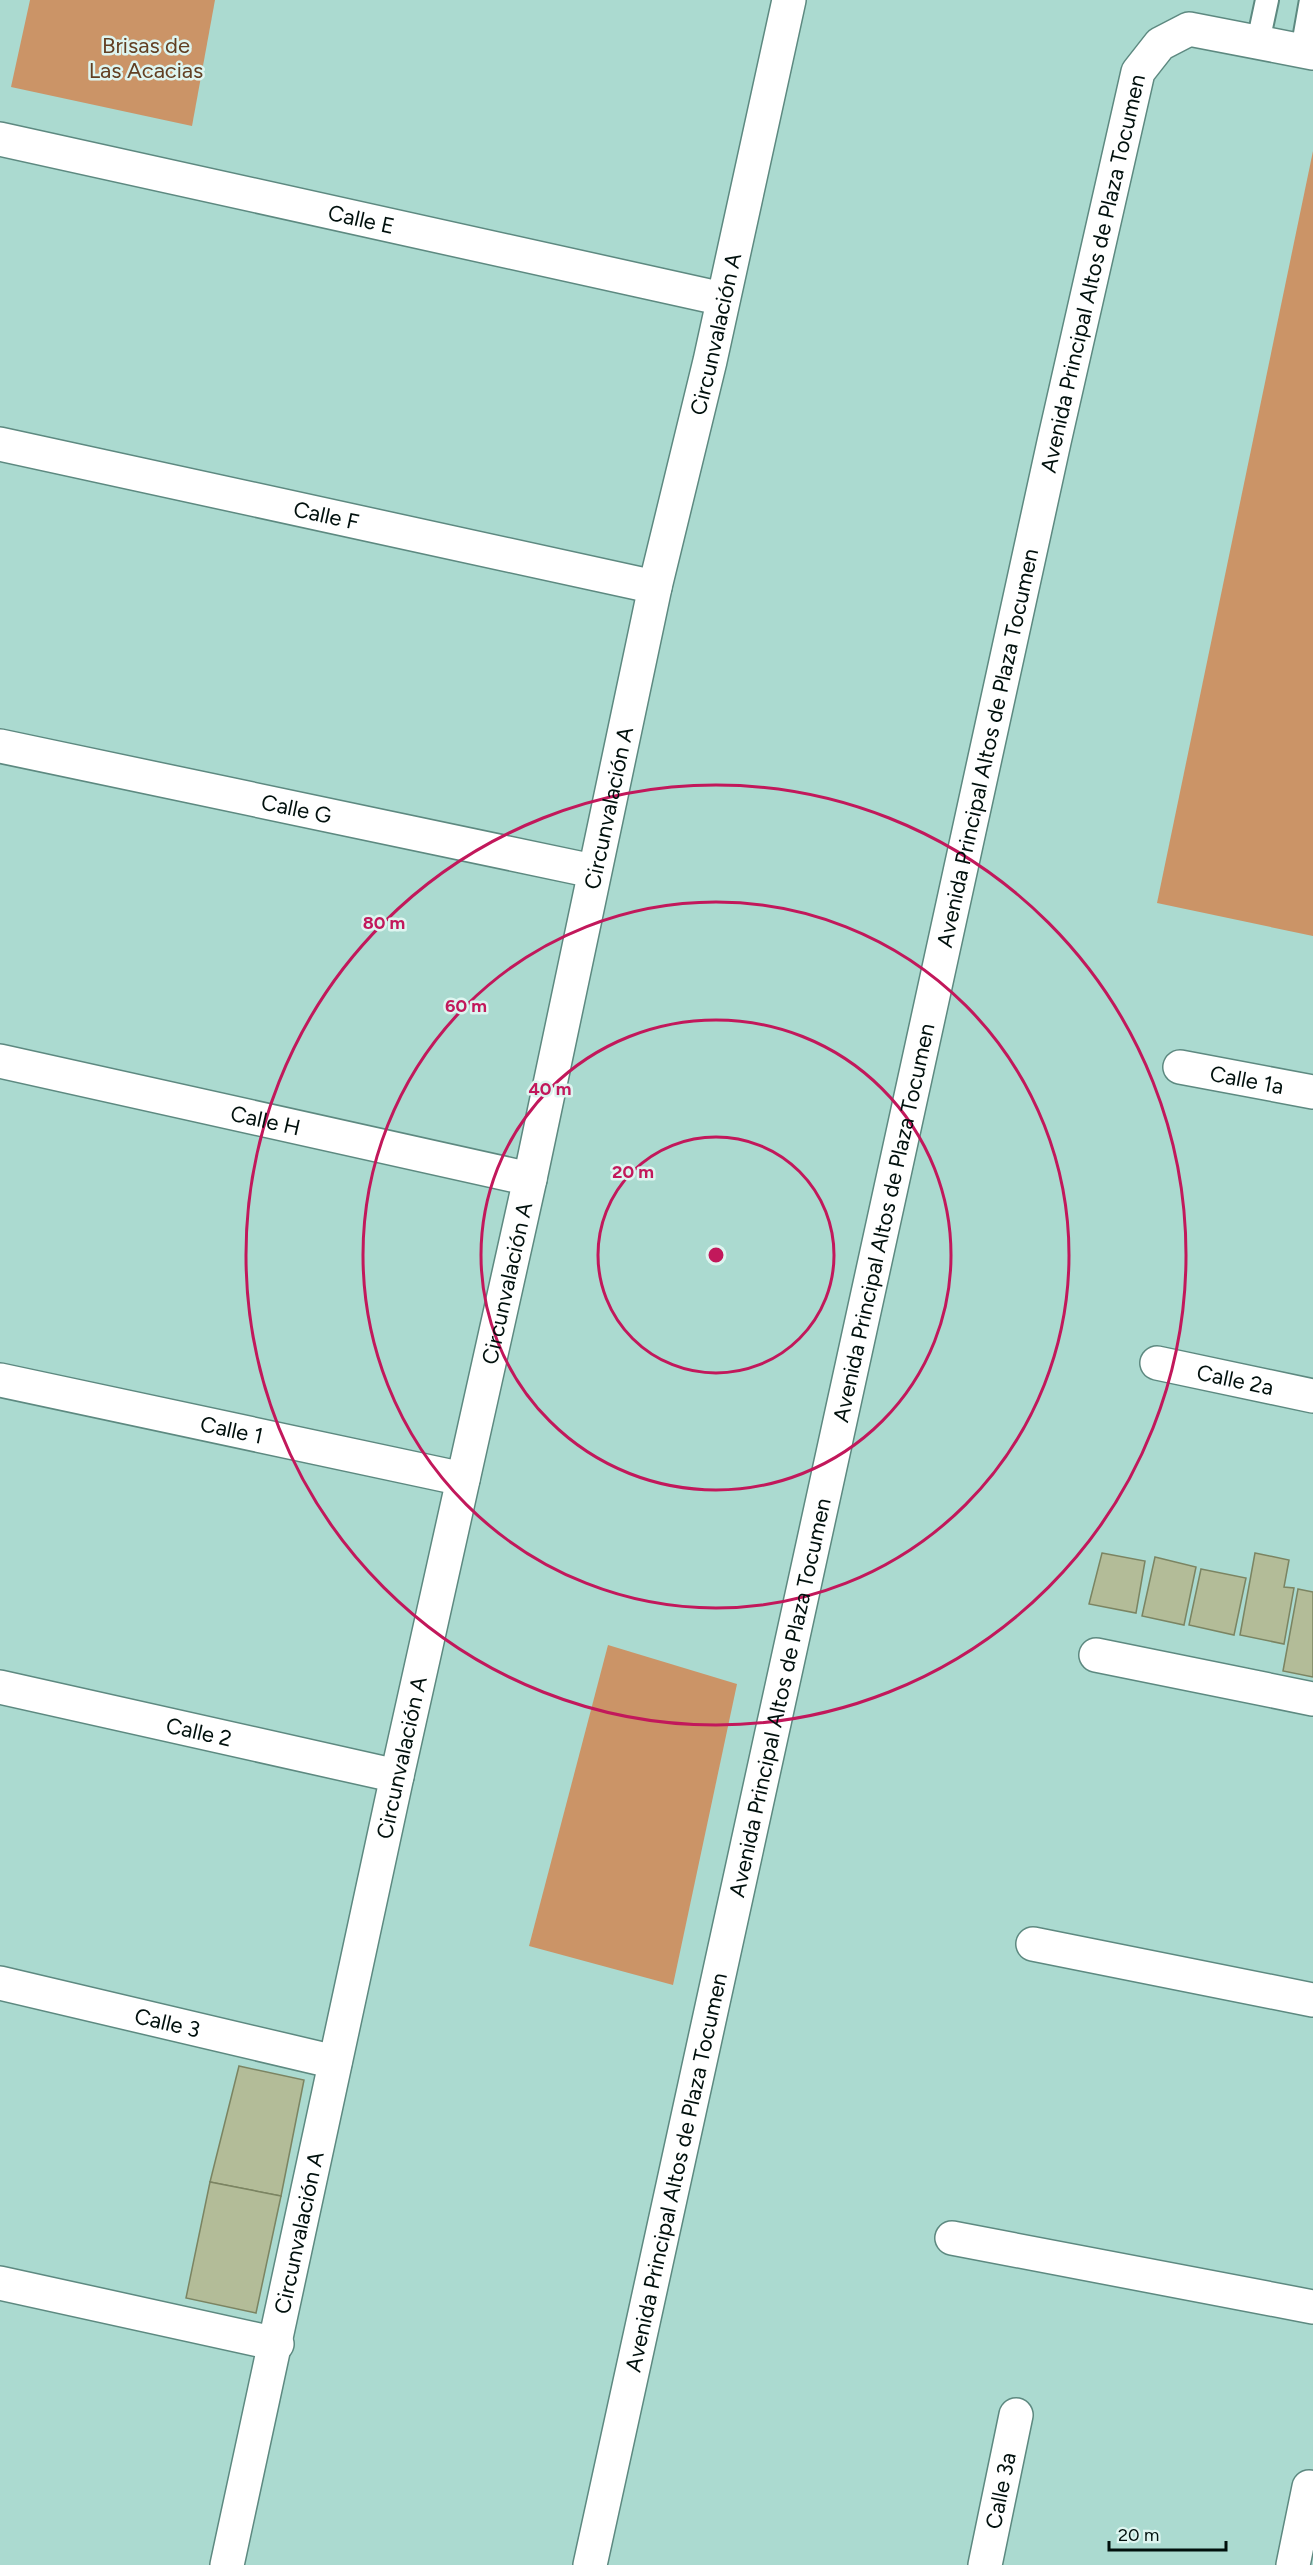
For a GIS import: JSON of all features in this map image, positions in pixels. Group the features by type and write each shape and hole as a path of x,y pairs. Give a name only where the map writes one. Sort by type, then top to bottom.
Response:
{"street":[{"name":"Circunvalación A","path":"227,2565 277,2344 397,1776 530,1179 593,871 655,587 723,299 789,0"},
{"name":"Avenida Principal Altos de Plaza Tocumen","path":"590,2565 1054,442 1138,72 1160,44 1189,29 1308,52"},
{"name":"Calle E","path":"0,139 723,299"},
{"name":"Calle F","path":"0,444 655,587"},
{"name":"Calle G","path":"0,746 593,871"},
{"name":"Calle H","path":"0,1061 530,1179"},
{"name":"Calle 1a","path":"1180,1067 1313,1092"},
{"name":"Calle 2a","path":"1157,1363 1313,1396"},
{"name":"Calle 1","path":"0,1380 463,1479"},
{"path":"1096,1655 1313,1699"},
{"name":"Calle 2","path":"0,1687 397,1776"},
{"path":"1033,1944 1313,2000"},
{"name":"Calle 3","path":"0,1983 335,2062"},
{"path":"952,2238 1313,2307"},
{"path":"0,2283 277,2344"},
{"name":"Calle 3a","path":"985,2565 1016,2415"},
{"path":"1293,2565 1309,2487"}],"lane":[{"path":"1258,42 1267,0"},
{"path":"1308,52 1311,0"}],"green space":[{"name":"Brisas de Las Acacias","path":"30,0 215,0 192,126 11,87"},
{"path":"1313,151 1313,936 1157,903"},
{"path":"608,1645 737,1684 673,1985 529,1946"}],"building":[{"path":"1102,1553 1145,1561 1136,1613 1089,1604"},
{"path":"1255,1553 1289,1560 1284,1587 1294,1588 1284,1644 1240,1635"},
{"path":"1155,1557 1196,1567 1184,1625 1142,1616"},
{"path":"1201,1569 1246,1578 1234,1635 1189,1625"},
{"path":"1298,1589 1313,1592 1313,1677 1283,1671"},
{"path":"239,2066 304,2080 281,2196 210,2182"},
{"path":"210,2182 281,2196 256,2313 186,2298"}]}
